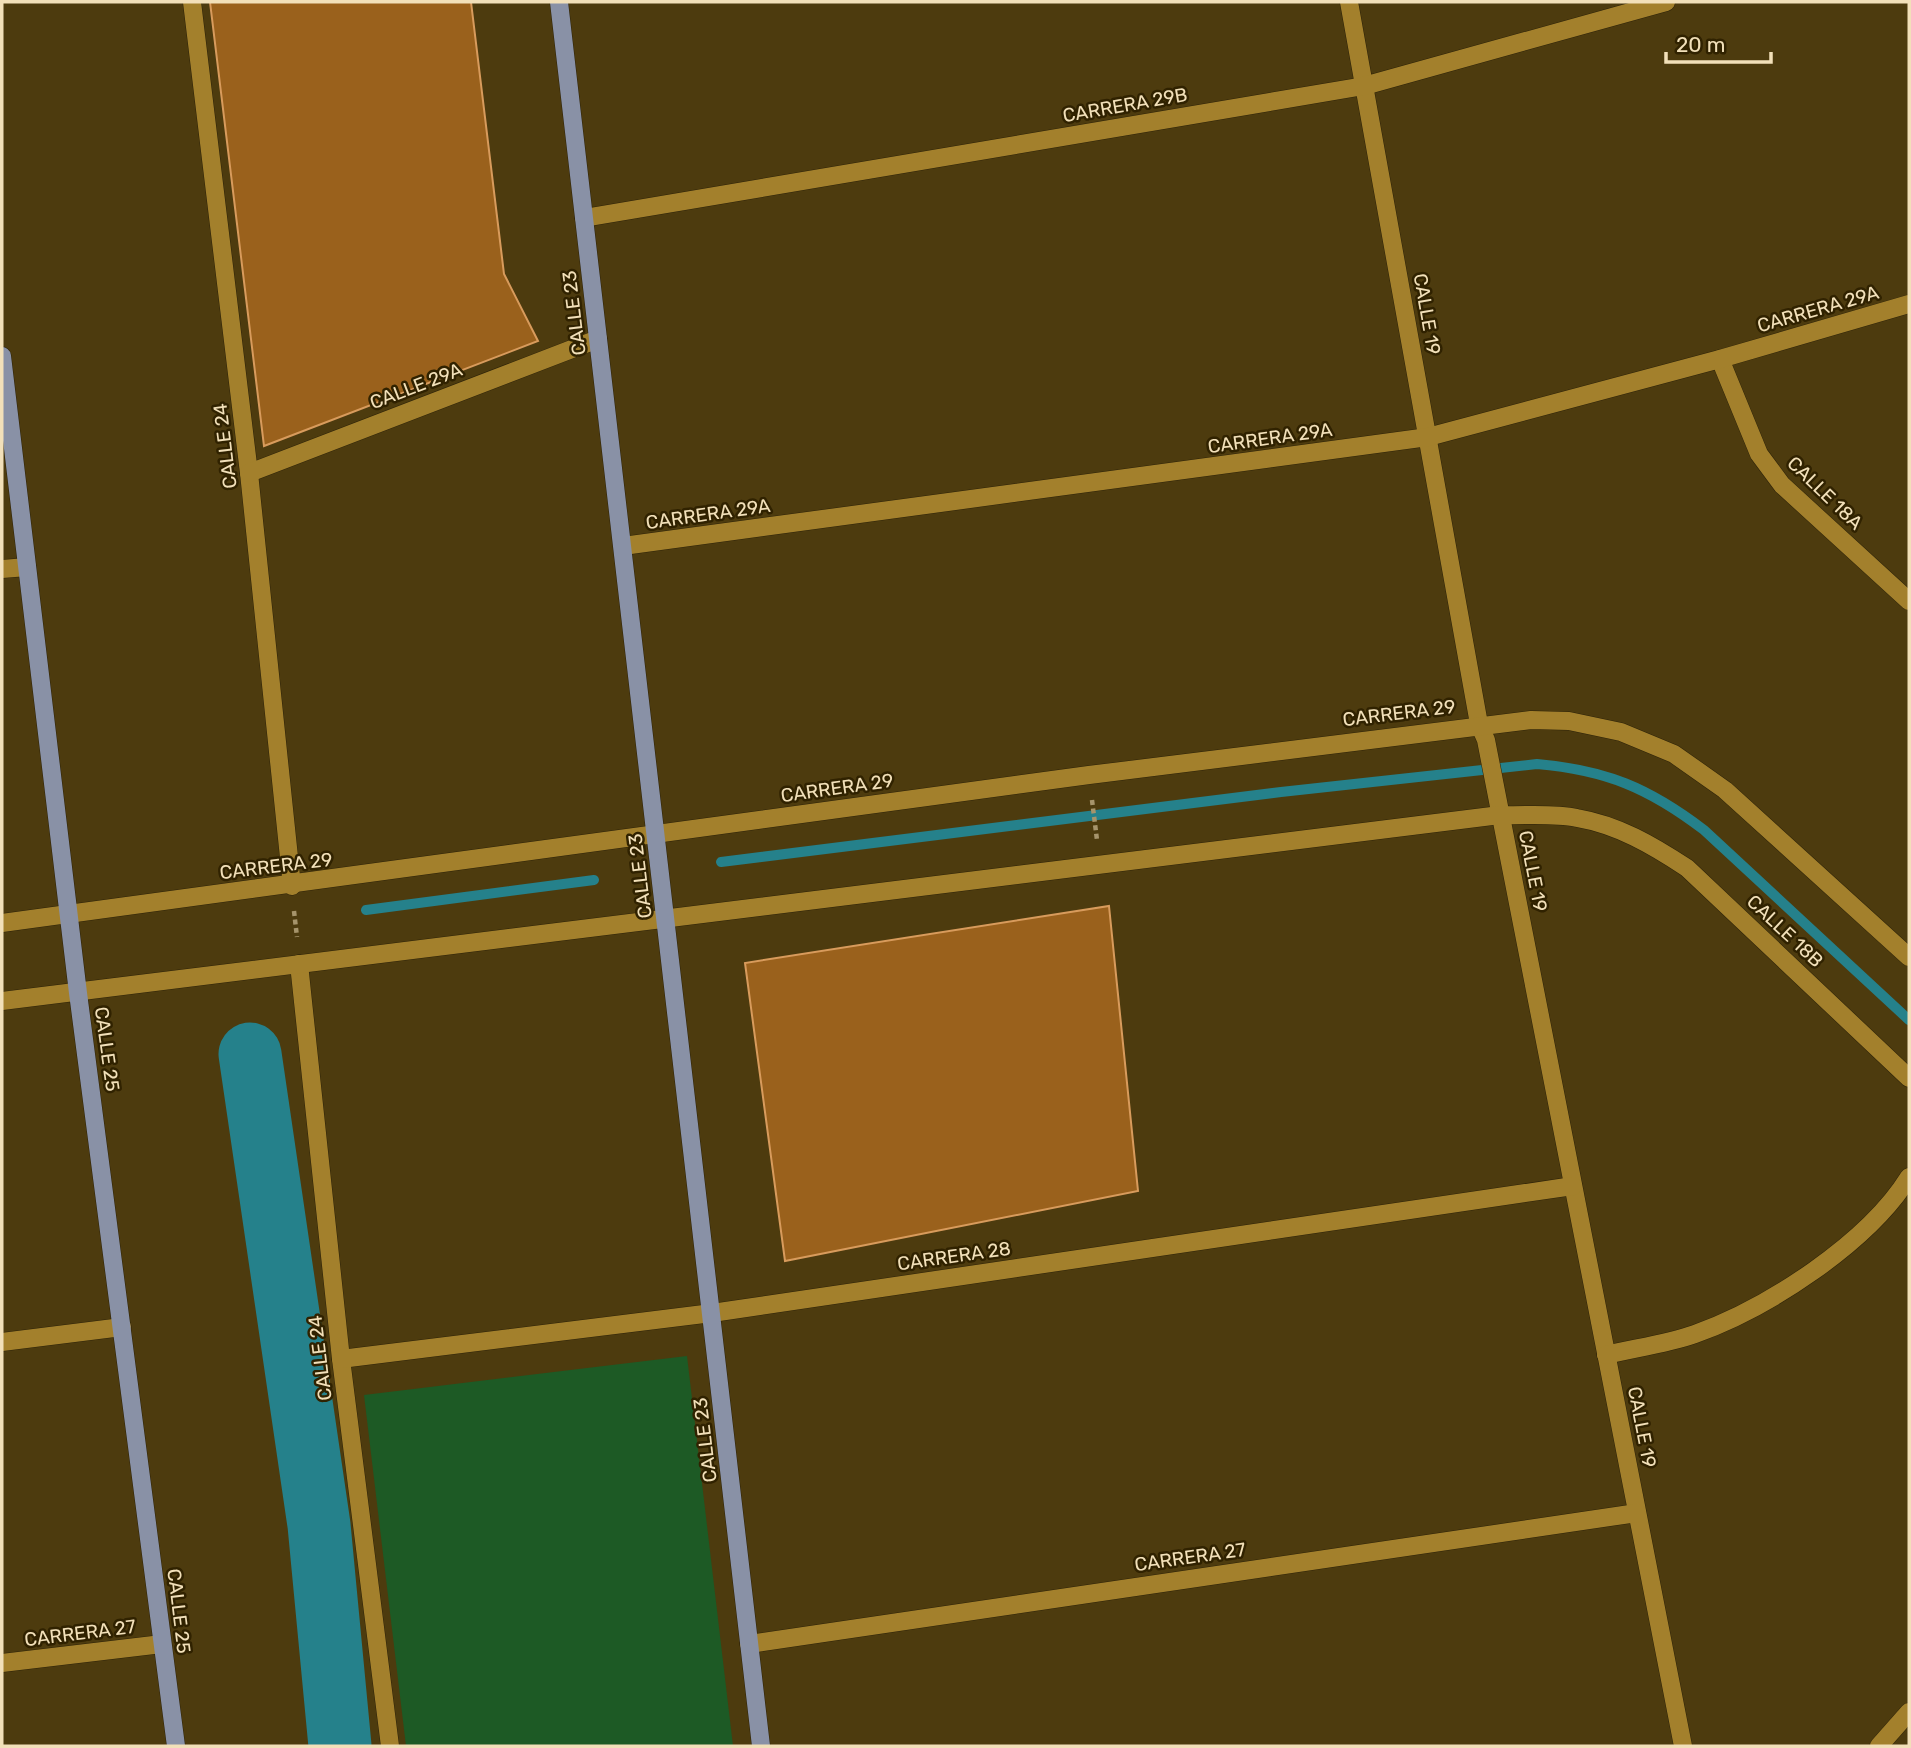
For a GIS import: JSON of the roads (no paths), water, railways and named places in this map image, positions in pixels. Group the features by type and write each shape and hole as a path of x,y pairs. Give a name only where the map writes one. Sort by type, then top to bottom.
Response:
{"main road":[{"name":"CALLE 23","path":"559,2 761,1746"},
{"name":"CALLE 25","path":"2,356 78,993 176,1746"}],"street":[{"name":"CALLE 24","path":"192,2 249,473 292,886"},
{"name":"CALLE 19","path":"1349,2 1482,732 1496,790 1683,1746"},
{"name":"CARRERA 29B","path":"584,218 1364,86 1666,2"},
{"name":"CARRERA 29A","path":"622,546 1428,438 1720,359 1909,304"},
{"name":"CALLE 29A","path":"249,473 598,339"},
{"name":"CALLE 18A","path":"1720,359 1759,454 1782,485 1909,600"},
{"path":"2,569 27,567"},
{"name":"CARRERA 29","path":"2,923 292,886 656,834 1569,721 1621,732 1674,754 1725,790 1909,957"},
{"path":"2,1001 1500,815"},
{"name":"CALLE 18B","path":"1500,815 1576,817 1621,830 1651,844 1686,868 1909,1077"},
{"name":"CALLE 24","path":"299,964 341,1359 390,1746"},
{"path":"1606,1355 1695,1334 1773,1298 1844,1248 1909,1177"},
{"name":"CARRERA 28","path":"341,1359 712,1313 1573,1186"},
{"path":"2,1342 122,1327"},
{"name":"CARRERA 27","path":"749,1644 1637,1513"},
{"name":"CARRERA 27","path":"2,1663 162,1644"},
{"path":"1879,1746 1909,1712"}],"waterway":[{"path":"721,862 1281,792 1537,764 1562,767 1606,776 1645,792 1684,815 1704,830 1909,1020"},
{"path":"366,910 594,880"},
{"path":"250,1054 319,1525 340,1746"}]}
